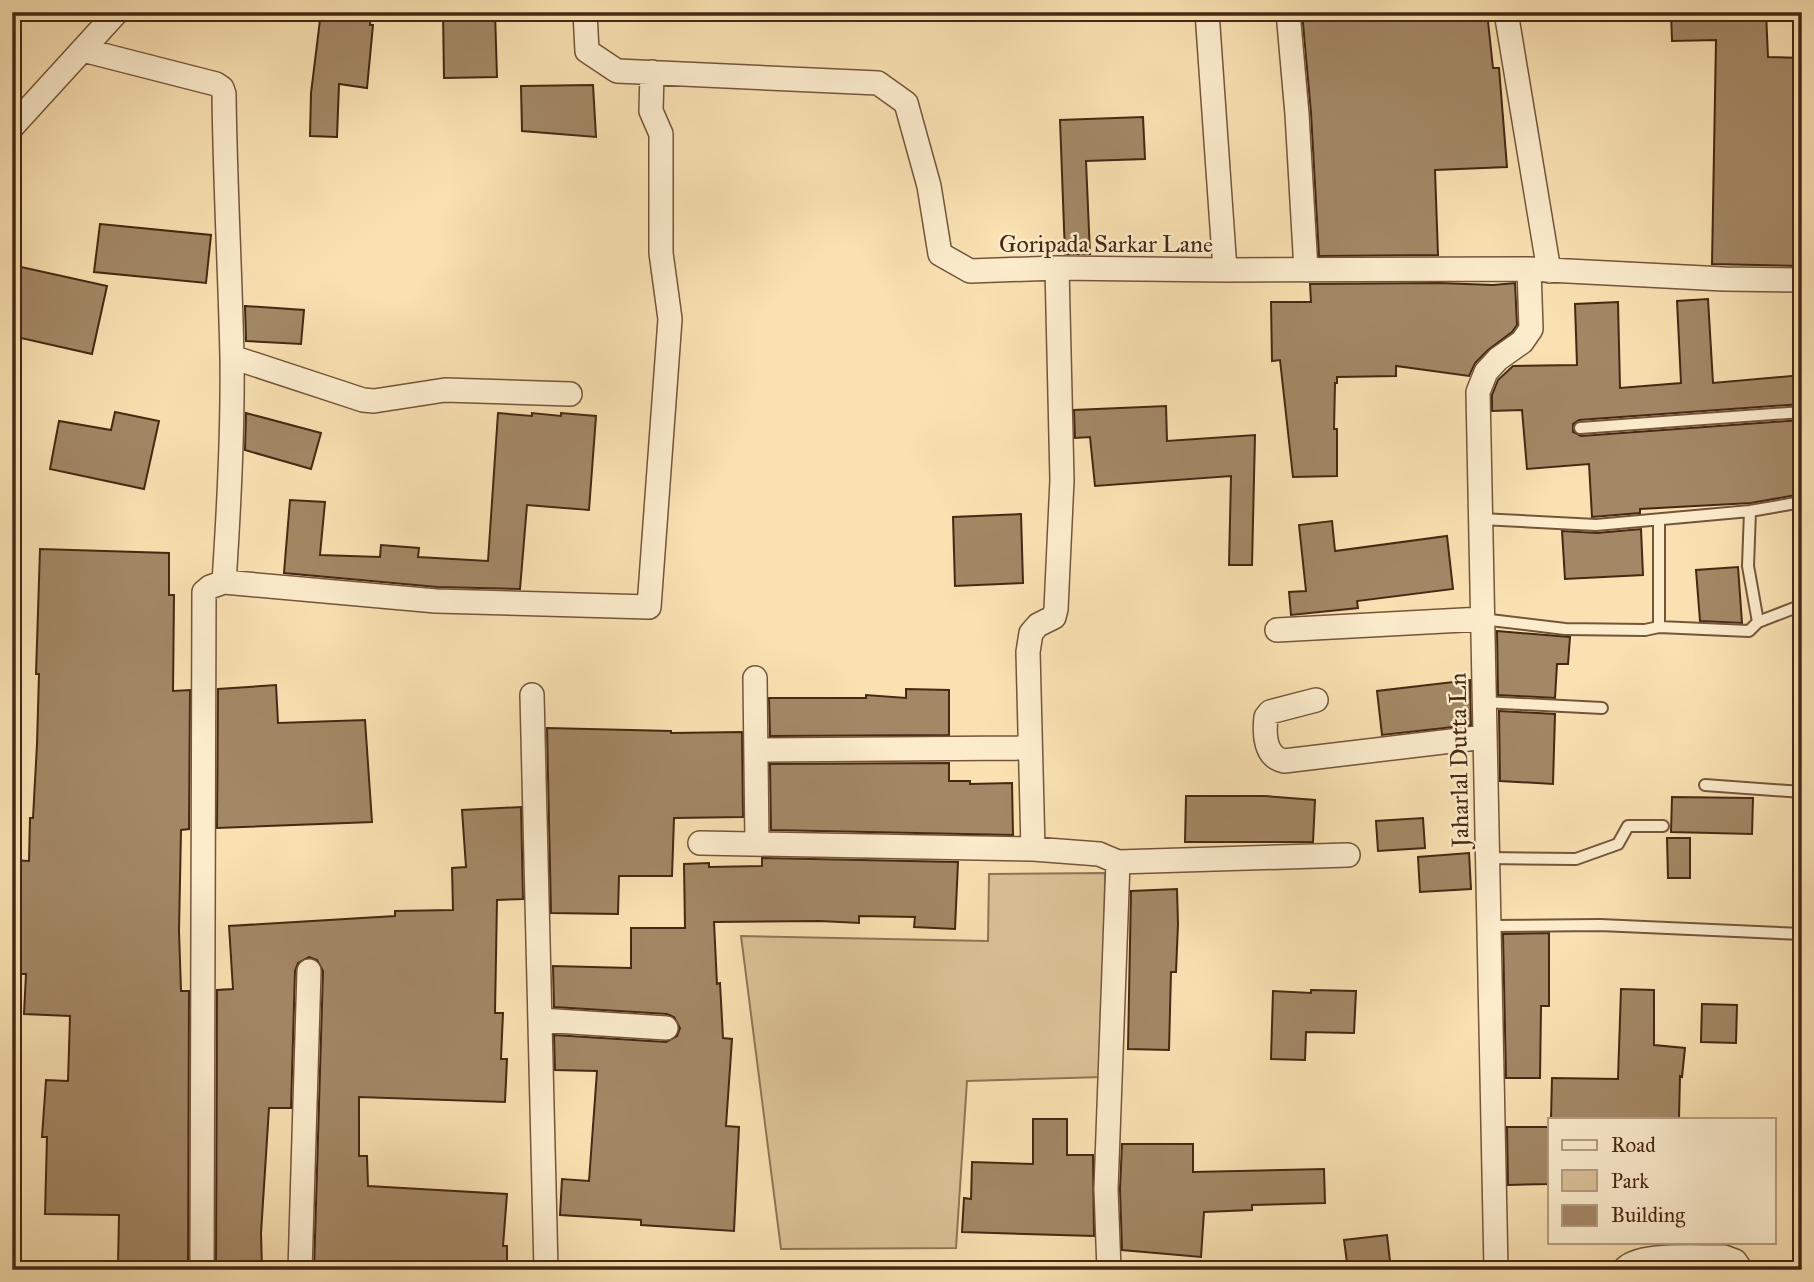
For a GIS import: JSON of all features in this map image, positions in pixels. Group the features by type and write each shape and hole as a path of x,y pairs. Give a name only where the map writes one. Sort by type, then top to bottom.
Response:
{"street":[{"path":"12,127 117,12"},
{"name":"Goripada Sarkar Lane","path":"585,12 587,51 617,71 878,83 906,103 929,186 940,254 970,271 1057,268 1539,270 1802,280"},
{"path":"1207,12 1225,270"},
{"path":"1288,12 1306,270"},
{"name":"Jaharlal Dutta Ln","path":"1496,1270 1478,392 1486,372 1498,359 1522,342 1531,329 1539,270 1506,12"},
{"path":"83,50 216,84 222,88 224,94 225,196 232,357 231,471 225,582"},
{"path":"202,1270 204,592 225,582 436,601 649,607 670,319 661,253 661,134 650,111 652,72"},
{"path":"1033,849 1028,652 1031,633 1038,625 1054,617 1056,609 1062,480 1057,268"},
{"path":"232,357 363,400 374,401 445,390 570,394"},
{"path":"1277,630 1482,619"},
{"path":"755,678 757,844"},
{"path":"532,695 546,1270"},
{"path":"1316,700 1270,712 1266,717 1269,754 1275,759 1284,761 1485,737"},
{"path":"756,750 1030,748"},
{"path":"700,842 1033,849 1099,854 1118,862 1348,855"},
{"path":"1109,1270 1107,1189 1118,862"},
{"path":"300,1270 309,971"},
{"path":"540,1020 666,1028"},
{"path":"1624,1270 1626,1266 1640,1259 1724,1257 1735,1261 1741,1270"}],"lane":[{"path":"1580,428 1802,412"},
{"path":"1480,519 1596,525 1751,511 1802,502"},
{"path":"1751,511 1748,566 1758,622"},
{"path":"1659,627 1660,520"},
{"path":"1482,619 1566,629 1645,630 1659,627 1749,631 1758,622 1802,605"},
{"path":"1483,702 1602,708"},
{"path":"1705,785 1802,792"},
{"path":"1488,858 1576,859 1618,844 1628,826 1663,826"},
{"path":"1489,926 1600,925 1802,934"}],"green space":[{"path":"1105,873 1103,1077 967,1081 956,1248 781,1249 741,936 988,941 989,874"}],"building":[{"path":"321,12 371,12 370,25 373,25 367,88 339,84 337,137 310,136 311,93"},
{"path":"443,12 495,12 497,77 444,78"},
{"path":"1302,12 1487,12 1493,68 1499,68 1507,167 1435,170 1438,255 1319,256"},
{"path":"1671,12 1766,12 1768,57 1802,58 1802,266 1712,264 1716,40 1672,41"},
{"path":"593,85 596,137 522,131 521,86"},
{"path":"1143,117 1145,159 1086,161 1090,254 1065,254 1060,120"},
{"path":"100,224 211,235 206,283 94,272"},
{"path":"12,265 107,286 92,354 12,336"},
{"path":"1515,283 1517,325 1475,363 1469,376 1396,366 1396,376 1337,377 1334,429 1337,429 1337,476 1293,477 1280,360 1272,361 1271,302 1311,302 1310,284"},
{"path":"1708,299 1713,383 1802,375 1802,404 1579,420 1573,424 1573,432 1581,436 1802,420 1802,494 1751,503 1640,509 1640,513 1592,517 1589,464 1527,469 1522,410 1492,411 1492,395 1498,380 1513,366 1577,365 1575,304 1618,302 1620,388 1681,383 1677,301"},
{"path":"245,306 304,310 301,344 246,341"},
{"path":"1166,406 1167,441 1255,435 1252,565 1229,565 1231,476 1095,486 1090,437 1075,438 1074,410"},
{"path":"115,412 159,421 144,489 50,469 59,421 111,430"},
{"path":"246,413 321,433 311,469 245,450"},
{"path":"498,413 596,416 589,510 527,505 520,589 437,587 284,573 290,500 325,502 320,555 380,557 381,545 419,548 418,557 488,561"},
{"path":"1021,514 1023,583 955,586 953,517"},
{"path":"1332,521 1335,551 1447,536 1453,589 1357,601 1358,608 1291,615 1289,592 1306,591 1299,525"},
{"path":"1641,529 1643,575 1565,579 1562,531 1597,533"},
{"path":"40,549 169,553 169,595 174,595 173,691 190,690 189,829 181,830 179,931 181,991 189,991 188,1267 118,1265 119,1215 45,1214 47,1137 42,1137 46,1080 68,1081 70,1016 24,1014 26,974 12,974 12,860 29,861 30,818 33,818 39,674 36,674"},
{"path":"1738,567 1742,623 1700,621 1696,570"},
{"path":"1497,631 1570,637 1568,664 1557,664 1555,698 1498,695"},
{"path":"1470,680 1471,725 1382,735 1377,691"},
{"path":"276,685 278,723 365,720 372,822 217,828 218,689"},
{"path":"906,689 949,690 949,735 770,736 769,698 866,698 866,695 906,698"},
{"path":"1499,711 1555,714 1553,784 1500,781"},
{"path":"547,728 671,733 742,732 743,817 674,818 672,876 619,876 618,914 551,913"},
{"path":"949,763 949,781 970,781 970,784 1012,783 1013,835 771,830 770,764"},
{"path":"1186,796 1265,796 1315,800 1313,842 1185,842"},
{"path":"1672,797 1753,798 1752,834 1671,832"},
{"path":"521,807 523,899 497,900 495,1013 503,1013 501,1059 507,1059 505,1102 359,1097 359,1156 367,1156 368,1186 507,1194 503,1246 507,1246 507,1270 314,1270 323,971 317,960 309,957 298,963 295,971 291,1108 269,1108 261,1233 262,1270 216,1270 217,990 233,989 229,926 395,916 395,911 453,910 452,868 466,867 462,810"},
{"path":"1423,818 1425,848 1378,851 1376,821"},
{"path":"1667,838 1690,838 1690,878 1668,878"},
{"path":"1469,853 1471,889 1420,892 1418,857"},
{"path":"762,858 958,862 955,929 914,927 915,917 859,916 859,923 714,922 723,1038 732,1039 726,1126 739,1127 734,1231 641,1225 641,1220 560,1215 562,1179 589,1181 597,1071 555,1070 554,1035 666,1042 677,1036 680,1028 674,1017 667,1014 554,1007 553,966 631,968 631,928 685,928 684,864 709,863 709,867 762,866"},
{"path":"1177,889 1176,972 1171,972 1169,1050 1128,1049 1131,891"},
{"path":"1549,933 1549,1006 1541,1006 1540,1078 1506,1078 1503,934"},
{"path":"1621,989 1654,990 1654,1045 1685,1048 1682,1077 1680,1076 1679,1118 1551,1118 1552,1078 1618,1079"},
{"path":"1311,990 1356,991 1354,1033 1306,1032 1305,1060 1271,1059 1273,991 1311,993"},
{"path":"1702,1004 1737,1005 1736,1043 1701,1042"},
{"path":"1033,1119 1067,1119 1067,1155 1093,1155 1094,1236 962,1232 964,1198 971,1199 972,1162 1033,1164"},
{"path":"1507,1127 1548,1127 1548,1184 1508,1185"},
{"path":"1122,1144 1193,1144 1193,1172 1324,1169 1325,1203 1252,1205 1252,1210 1204,1212 1201,1257 1122,1250"},
{"path":"1387,1235 1391,1270 1348,1270 1344,1240"}]}
